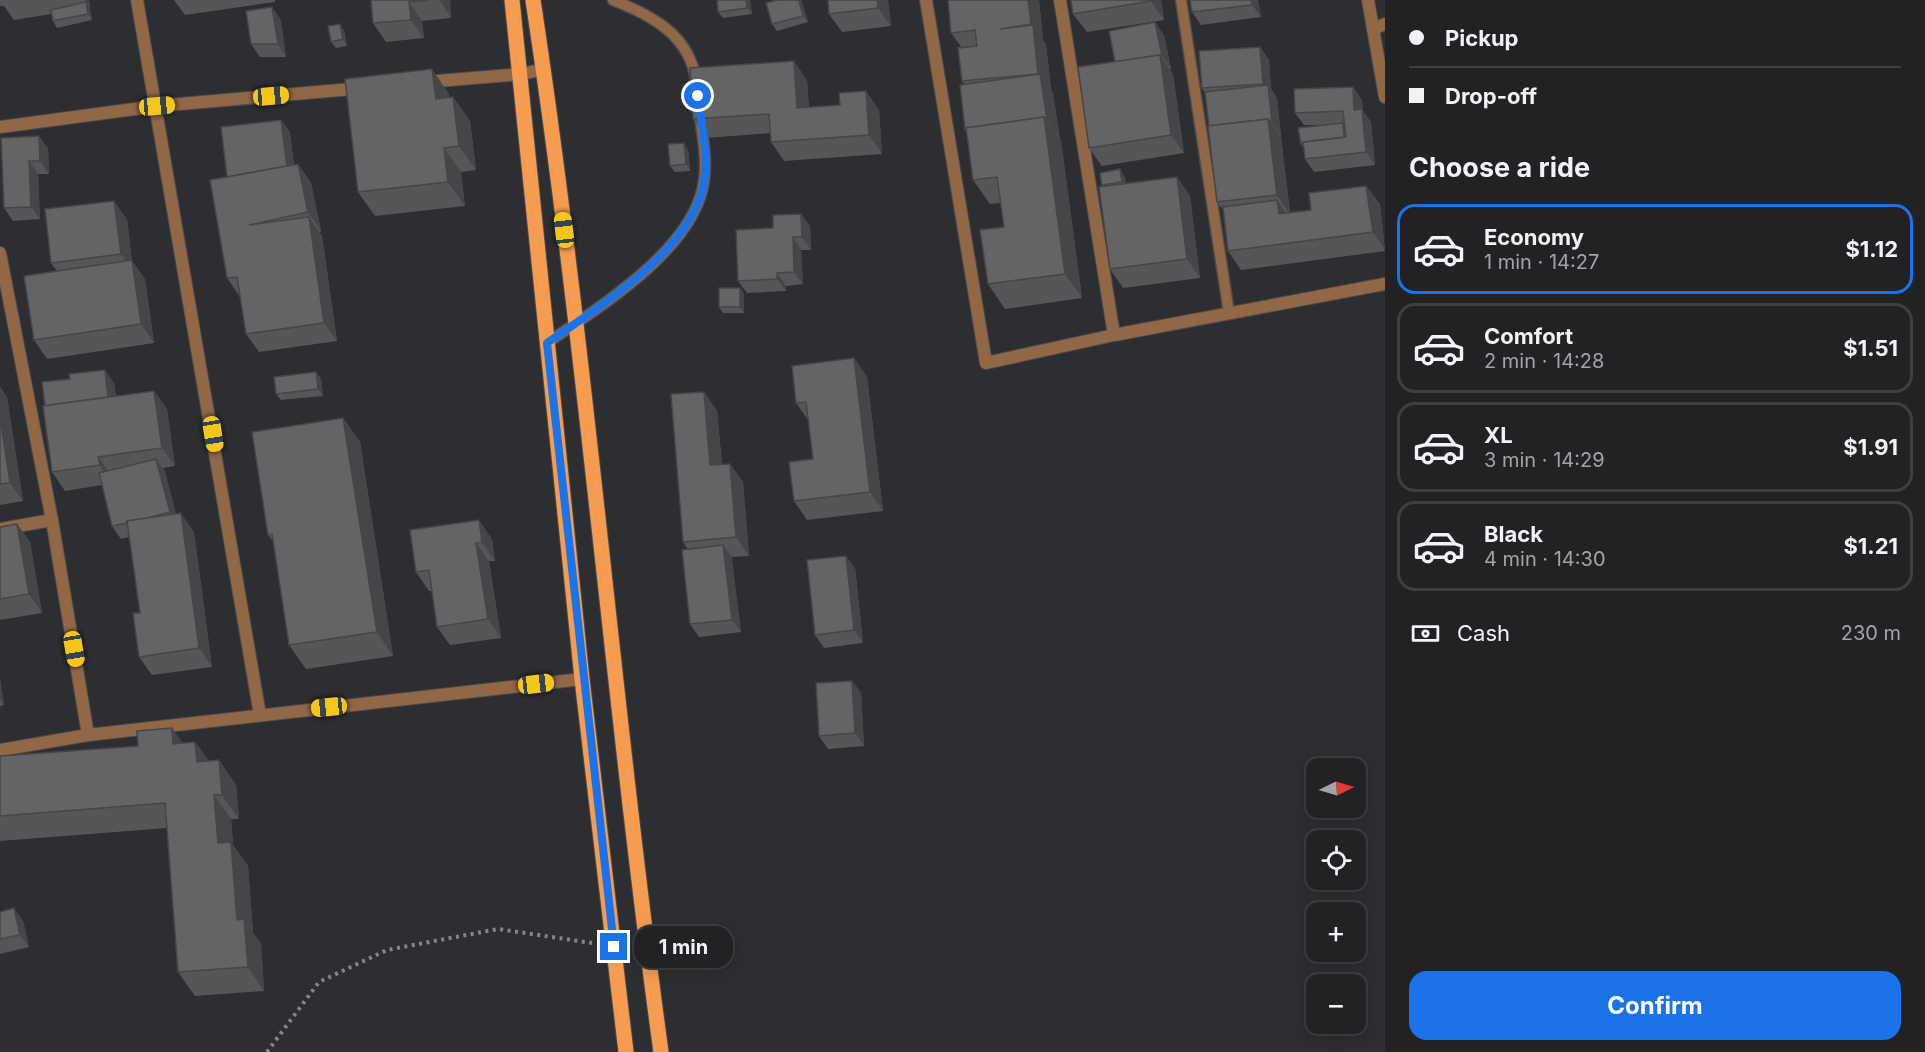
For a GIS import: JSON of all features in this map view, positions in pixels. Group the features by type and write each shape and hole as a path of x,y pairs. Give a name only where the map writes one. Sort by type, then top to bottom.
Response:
{"main road":[{"path":"512,0 522,74 582,679 626,1052"},
{"path":"533,0 576,323 635,862 661,1052"}],"street":[{"path":"137,0 260,715"},
{"path":"926,0 986,363 1114,335 1385,284"},
{"path":"1060,0 1114,335"},
{"path":"1368,0 1379,26 1385,96"},
{"path":"416,83 522,74 544,69"},
{"path":"0,127 157,106 381,86"},
{"path":"0,253 52,520 88,735"},
{"path":"0,529 52,520"},
{"path":"0,750 88,735 582,679"}],"lane":[{"path":"547,343 634,278 678,238 691,221 704,182 705,160 695,75 689,58 668,28 652,17 613,0"},
{"path":"1182,0 1229,313"}],"path":[{"path":"267,1052 319,982 387,950 498,929 614,947"}],"building":[{"path":"371,0 428,0 409,2 411,20 373,23"},
{"path":"717,0 746,0 747,8 718,12"},
{"path":"777,0 799,0 803,16 772,24 766,3"},
{"path":"828,0 877,0 878,8 829,14"},
{"path":"948,0 1028,0 1031,24 1000,29 1033,25 1038,74 962,81 958,48 977,46 975,30 951,33"},
{"path":"1071,0 1151,0 1151,1 1073,14"},
{"path":"1190,0 1251,0 1252,5 1192,12"},
{"path":"86,2 88,14 53,21 51,10"},
{"path":"272,7 278,44 251,44 246,11"},
{"path":"1155,22 1162,56 1115,62 1109,31"},
{"path":"340,24 343,39 331,42 328,26"},
{"path":"1260,47 1263,84 1202,88 1199,51"},
{"path":"1160,55 1171,135 1089,148 1078,67"},
{"path":"794,61 797,108 840,105 839,93 866,91 869,135 771,142 769,114 693,119 690,68"},
{"path":"432,69 436,99 453,97 459,146 444,148 448,182 358,192 345,79"},
{"path":"1040,74 1047,120 1044,117 966,128 965,130 960,85"},
{"path":"1268,85 1272,123 1268,119 1209,126 1205,92"},
{"path":"1353,87 1354,110 1362,109 1366,152 1305,159 1303,142 1346,137 1343,111 1295,113 1294,89"},
{"path":"1044,117 1065,274 988,284 980,230 1004,227 997,177 973,180 966,128"},
{"path":"1268,119 1277,195 1217,202 1208,126"},
{"path":"281,120 287,166 227,177 221,127"},
{"path":"1343,123 1344,137 1301,144 1298,128"},
{"path":"39,136 40,161 29,161 31,207 4,208 1,138"},
{"path":"684,143 686,164 670,166 668,144"},
{"path":"298,164 308,212 249,225 309,217 324,323 246,334 237,277 227,278 210,180"},
{"path":"1120,169 1122,182 1102,185 1100,173"},
{"path":"1177,177 1187,259 1110,269 1099,187"},
{"path":"1366,186 1373,232 1228,251 1223,207 1277,200 1279,214 1311,210 1309,193"},
{"path":"114,201 121,254 51,263 45,209"},
{"path":"801,214 802,237 793,237 794,272 777,273 777,279 738,281 736,230 773,228 773,215"},
{"path":"132,260 141,324 34,340 24,276"},
{"path":"719,288 740,288 740,307 719,307"},
{"path":"854,358 870,492 794,501 789,462 813,459 806,402 796,403 792,366"},
{"path":"105,370 108,397 45,406 42,382 70,379 69,374"},
{"path":"316,372 318,389 276,394 274,377"},
{"path":"154,391 162,448 98,457 100,465 52,472 43,406"},
{"path":"704,392 710,465 730,464 736,537 683,542 671,394"},
{"path":"0,417 10,483 0,484"},
{"path":"343,418 377,632 289,645 272,534 268,535 252,432"},
{"path":"156,459 170,512 112,526 99,473"},
{"path":"181,513 199,648 139,657 133,613 140,613 127,521"},
{"path":"479,520 482,542 476,543 488,619 437,627 429,570 416,572 410,530"},
{"path":"17,524 29,594 0,599 0,527"},
{"path":"723,545 732,620 690,624 682,550"},
{"path":"846,556 854,630 815,635 807,560"},
{"path":"852,681 855,733 819,736 816,683"},
{"path":"172,728 173,744 195,742 197,762 219,760 222,795 214,795 218,843 231,842 237,920 244,919 248,967 178,972 165,803 0,816 0,756 138,746 137,731"},
{"path":"14,908 20,935 0,939 0,912"}],"route":[{"path":"614,947 582,679 547,343 634,278 678,238 691,221 704,182 705,160 698,96"}]}
